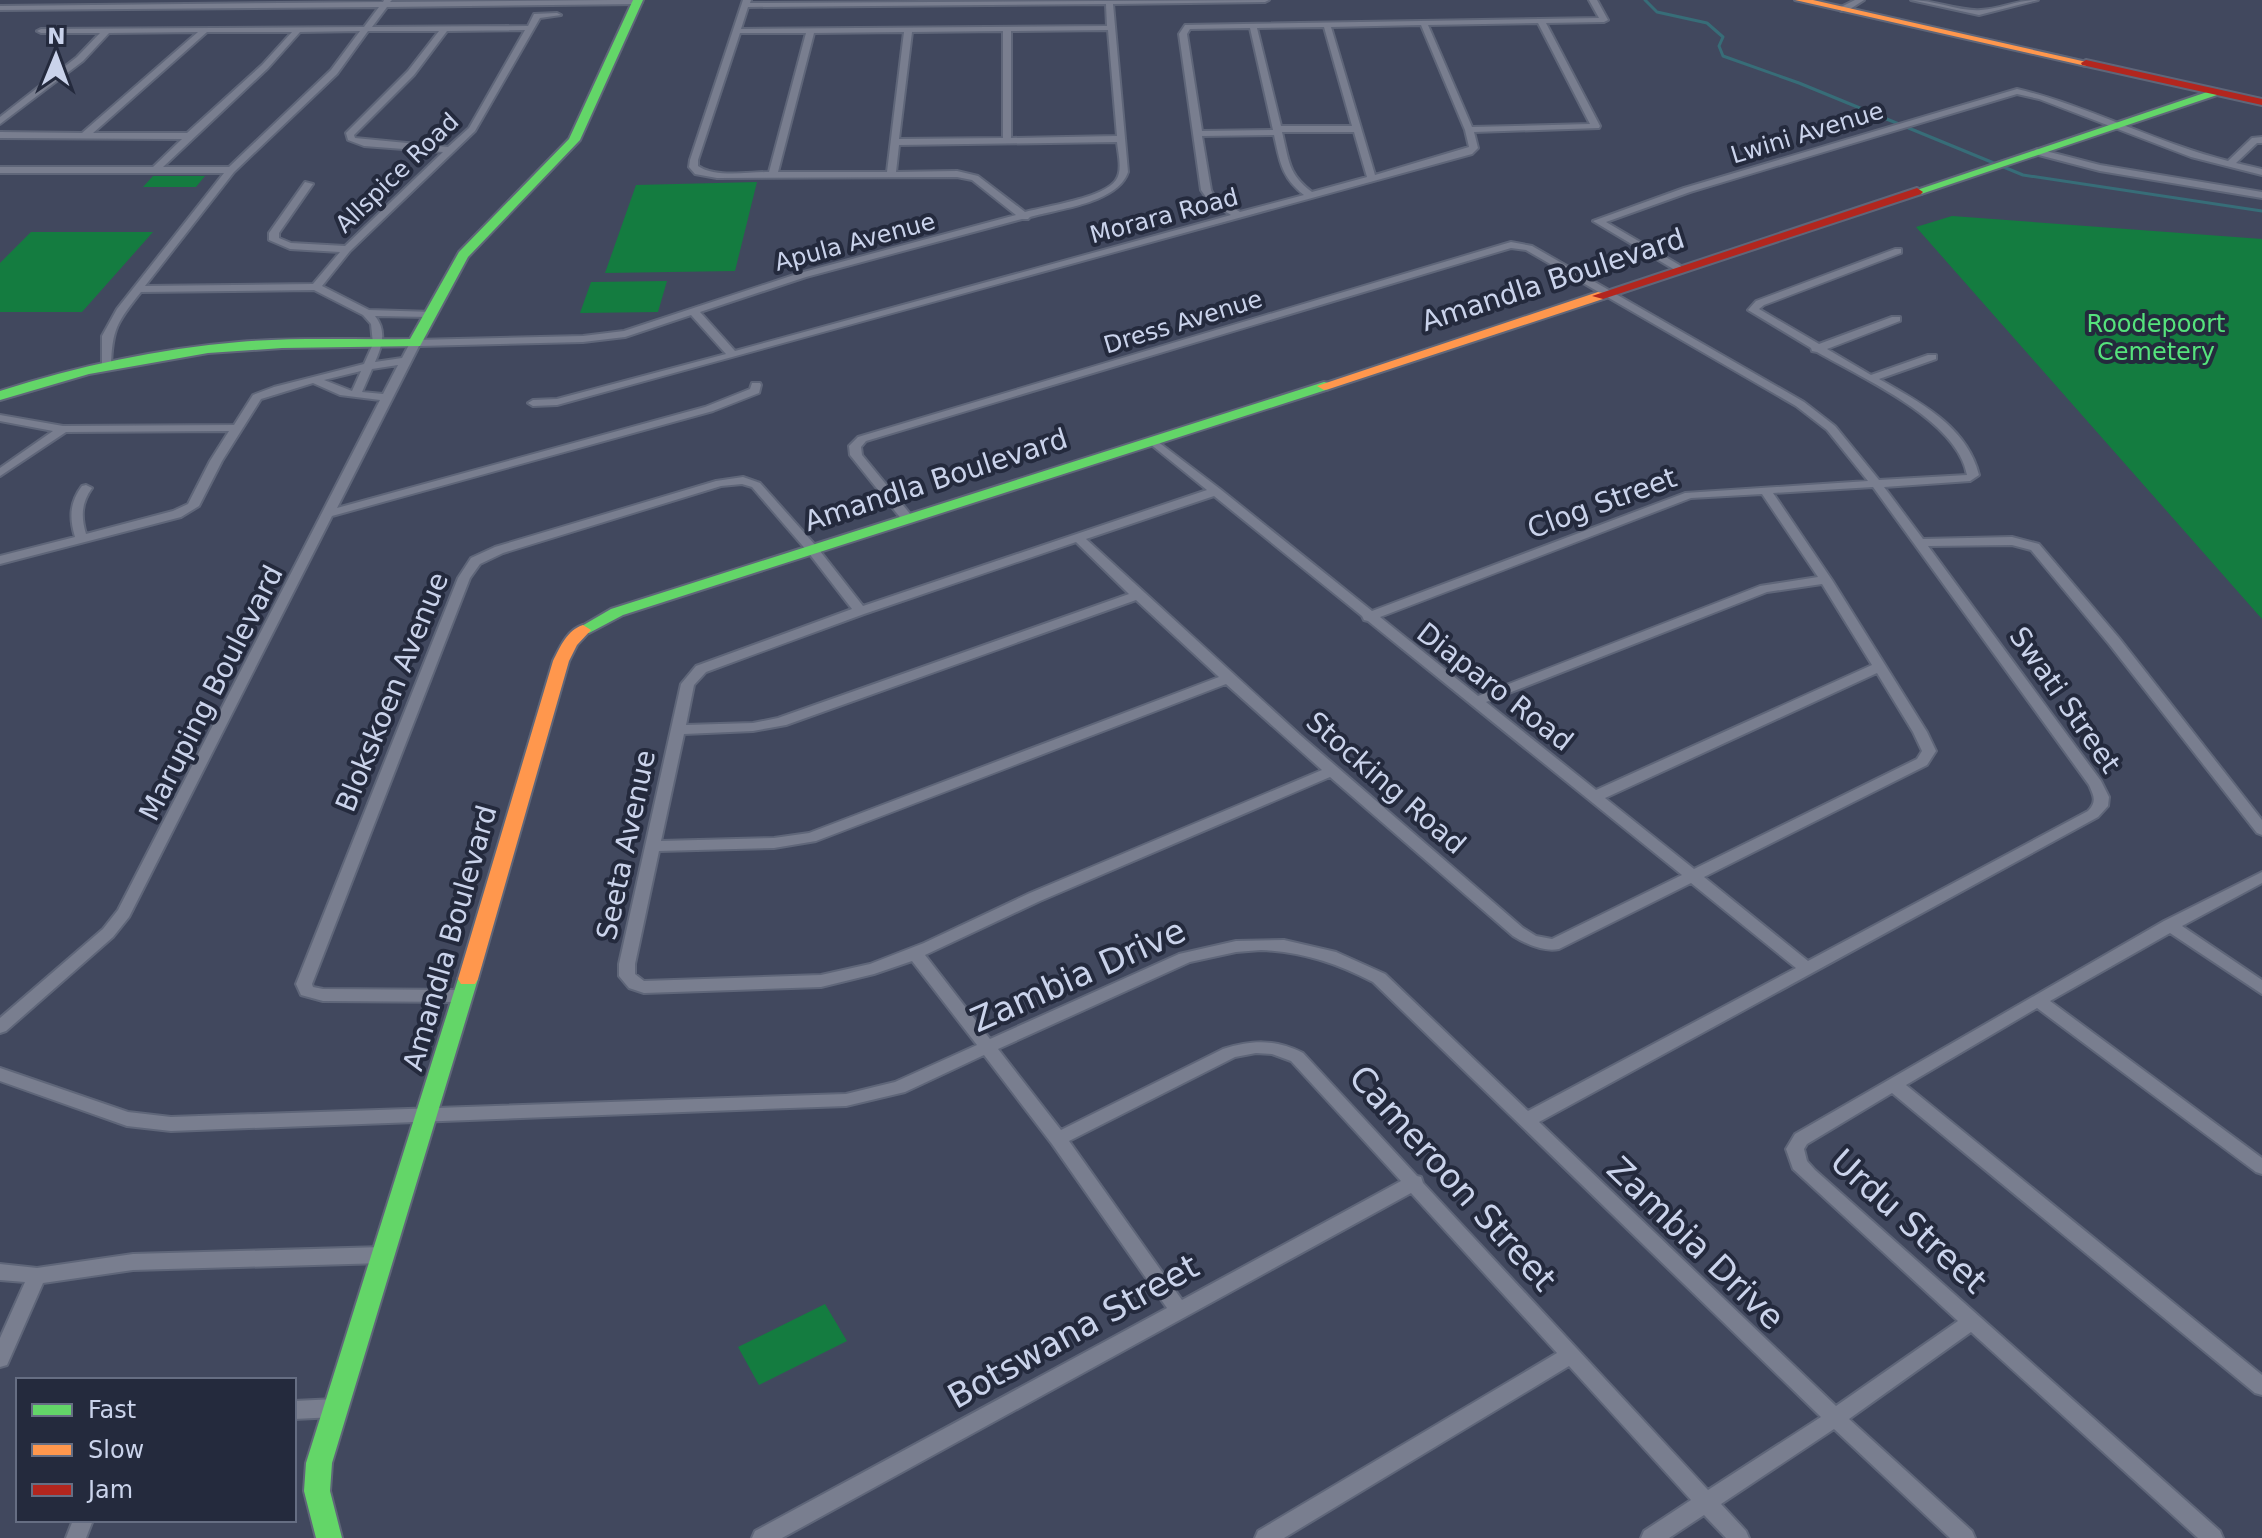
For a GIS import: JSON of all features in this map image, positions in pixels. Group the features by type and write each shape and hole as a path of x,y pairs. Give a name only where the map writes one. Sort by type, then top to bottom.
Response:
{"street":[{"path":"0,16 21,0"},
{"path":"1025,217 981,182 966,175 709,175 698,172 693,167 746,3 1265,0"},
{"path":"1240,216 1207,193 1183,34 1186,29 1599,21 1605,18 1593,0"},
{"path":"1800,0 1852,5 2262,102"},
{"path":"1915,0 1979,13 2034,0"},
{"path":"0,8 638,1 574,140 463,255 415,343 240,346 106,367 44,380 0,396"},
{"name":"Apula Avenue","path":"415,343 607,337 644,329 803,275 1085,201 1115,188 1124,172 1110,1"},
{"path":"106,367 105,345 110,327 138,289 231,170 334,72 387,2"},
{"path":"41,31 530,28 537,16 557,15"},
{"path":"1424,24 1469,130 1596,126 1542,23"},
{"path":"1327,25 1372,179"},
{"path":"1253,26 1291,179 1310,195"},
{"path":"155,170 188,136 261,74 299,28"},
{"name":"Allspice Road","path":"316,287 347,249 452,150 477,121 530,28"},
{"path":"738,31 1111,28"},
{"path":"444,29 411,73 349,135 352,140 364,143 452,150"},
{"path":"891,174 908,29"},
{"path":"1007,29 1007,141"},
{"path":"0,121 80,59 107,30"},
{"path":"85,135 205,30"},
{"path":"773,175 811,30"},
{"name":"Lwini Avenue","path":"1678,268 1598,221 1891,128 2019,91 2194,155 2262,172"},
{"name":"Amandla Boulevard","path":"329,1538 319,1504 317,1480 336,1408 428,1115 561,661 574,636 592,622 2117,127 2216,92"},
{"path":"1198,134 1356,129"},
{"name":"Morara Road","path":"533,403 557,402 1469,152 1474,146 1469,130"},
{"path":"0,135 188,136"},
{"path":"894,142 1122,139"},
{"path":"2230,164 2255,140 2262,140"},
{"path":"2038,152 2089,166 2262,195"},
{"path":"2231,190 2242,167"},
{"path":"0,170 231,170"},
{"path":"308,184 274,233 274,240 290,246 347,249"},
{"name":"Dress Avenue","path":"907,518 856,455 855,446 862,439 1507,246 1529,248 1603,292"},
{"path":"1898,251 1862,262 1851,270 1753,307 1755,312 1816,349 1872,378 1932,357"},
{"path":"138,289 316,287 367,313 376,324 378,344 355,395"},
{"name":"Swati Street","path":"1525,1121 2093,814 2101,806 2096,784 1845,443 1814,414 1603,292"},
{"path":"694,312 732,354"},
{"path":"367,313 429,314"},
{"path":"1816,349 1896,319"},
{"name":"Maruping Boulevard","path":"0,1027 108,933 124,913 415,343"},
{"path":"0,560 177,514 193,506 251,403 266,393 370,366 406,361"},
{"name":"Clog Street","path":"1368,617 1689,495 1970,478 1973,471 1947,431 1926,411 1872,378"},
{"path":"314,380 355,395 387,398"},
{"path":"328,514 709,409 747,397 755,391 756,385"},
{"path":"0,418 63,429 236,428"},
{"path":"0,473 63,429"},
{"name":"Diaparo Road","path":"1153,441 1808,969"},
{"name":"Blokskoen Avenue","path":"463,996 323,995 307,991 304,984 471,566 481,557 499,550 736,480 756,485 812,549 860,611"},
{"path":"82,539 77,506 78,496 86,488"},
{"path":"1596,796 1879,667 1826,580 1765,490"},
{"name":"Seeta Avenue","path":"1216,491 860,611 701,669 688,684 627,964 627,976 644,987 834,979 914,952 1331,771"},
{"name":"Stocking Road","path":"1078,538 1227,679 1331,771 1518,932 1542,944 1563,943 1922,762 1928,756 1927,744 1879,667"},
{"path":"1920,543 2021,542 2035,547 2221,775 2262,830"},
{"path":"1474,702 1751,594 1793,583 1826,580"},
{"path":"678,730 753,727 781,722 1137,595"},
{"path":"653,846 762,844 811,838 1227,679"},
{"name":"Urdu Street","path":"2213,1538 1809,1175 1795,1156 1795,1149 1801,1139 1893,1084 2169,925 2262,877"},
{"path":"2169,925 2262,988"},
{"name":"Zambia Drive","path":"0,1074 105,1112 154,1123 846,1100 899,1087 1185,958 1224,946 1274,943 1317,950 1351,962 1379,978 1835,1418 1965,1538"},
{"path":"914,952 1058,1139 1179,1310"},
{"path":"2039,1001 2262,1167"},
{"name":"Cameroon Street","path":"1058,1139 1229,1053 1266,1045 1297,1057 1315,1073 1739,1538"},
{"path":"1893,1084 2262,1387"},
{"name":"Botswana Street","path":"762,1538 1415,1182"},
{"path":"0,1272 37,1276 133,1262 384,1255"},
{"path":"0,1359 37,1276"},
{"path":"1651,1538 1835,1418 1972,1321"},
{"path":"1265,1538 1570,1355"},
{"path":"296,1410 336,1408"}],"green space":[{"path":"153,176 205,176 196,187 143,187"},
{"path":"757,182 735,271 605,273 636,185"},
{"name":"Roodepoort Cemetery","path":"1952,216 2262,239 2262,619 1916,227"},
{"path":"31,232 153,232 82,312 0,312 0,263"},
{"path":"667,281 658,312 580,313 591,282"},
{"path":"825,1304 847,1341 759,1385 738,1347"}],"waterway":[{"path":"1645,0 1657,12 1707,23 1723,37 1719,46 1723,56 1799,83 2023,175 2262,211"}],"traffic: fast":[{"path":"0,396 88,371 208,349 282,344 415,343 463,255 574,140 638,0"},
{"path":"1917,192 2216,92"},
{"path":"583,630 617,612 1324,386"},
{"path":"329,1538 317,1491 319,1463 468,979"}],"traffic: slow":[{"path":"1800,0 2086,63"},
{"path":"1324,386 1598,296"},
{"path":"468,979 561,661 570,643 583,630"}],"traffic: jam":[{"path":"2086,63 2262,102"},
{"path":"1598,296 1917,192"}]}
